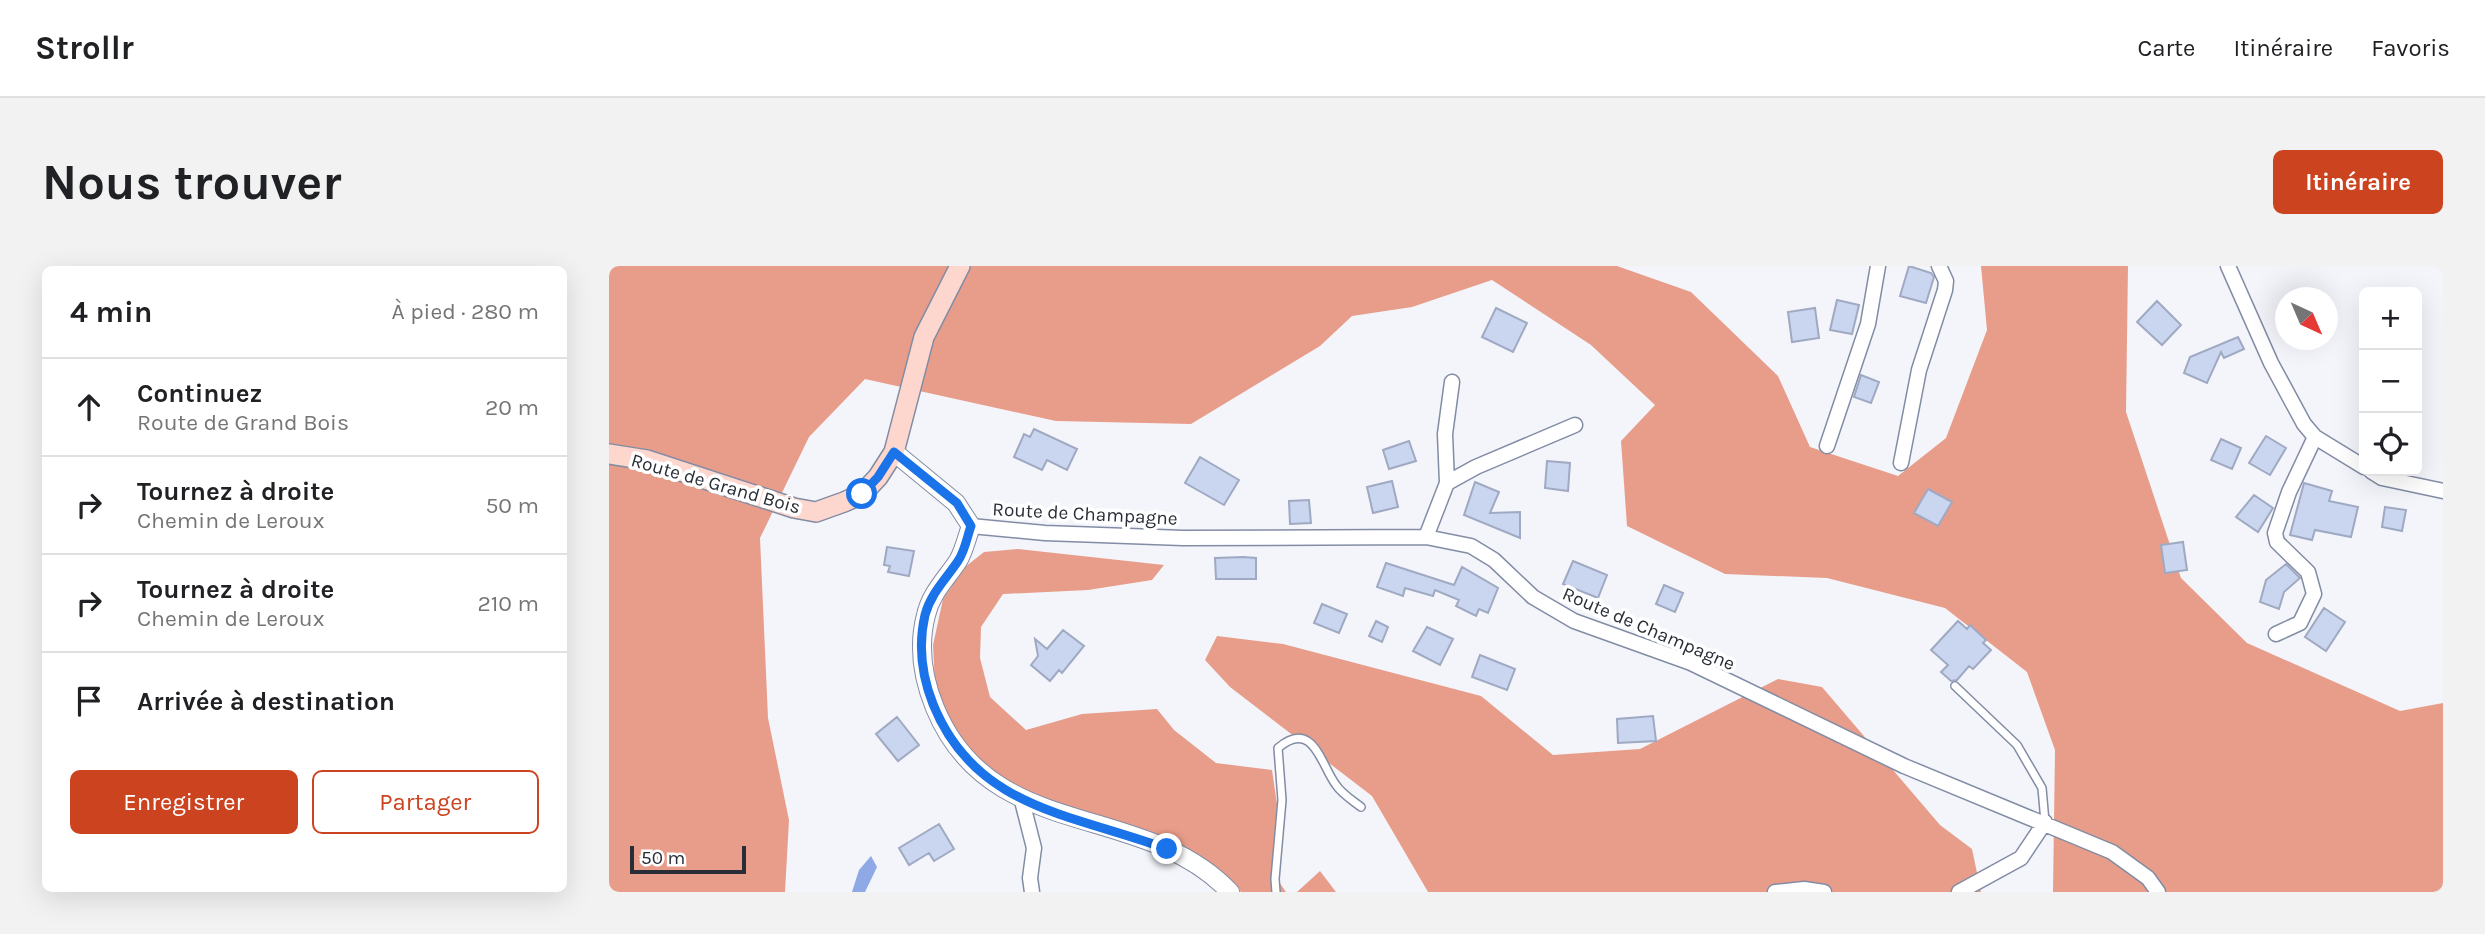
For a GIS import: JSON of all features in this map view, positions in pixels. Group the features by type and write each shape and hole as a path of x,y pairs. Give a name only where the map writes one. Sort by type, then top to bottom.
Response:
{"main road":[{"name":"Route de Grand Bois","path":"609,454 647,460 794,508 816,512 862,494 878,477 894,452 924,337 960,266"}],"street":[{"path":"1827,446 1868,324 1878,266"},
{"path":"1901,463 1919,370 1945,290 1946,281 1939,266"},
{"path":"2228,266 2271,363 2304,424 2315,437 2359,464"},
{"path":"1426,537 1447,482 1445,434 1452,382"},
{"path":"1447,482 1576,425"},
{"path":"2276,634 2300,623 2314,594 2308,572 2277,542 2275,533 2289,492 2315,437"},
{"path":"894,452 957,503 971,526 960,558 932,595 923,634 923,667 936,710 957,751 993,782 1022,801 1167,849 1210,870 1230,892"},
{"path":"2379,476 2443,491"},
{"name":"Route de Champagne","path":"971,526 1045,533 1183,538 1426,537 1471,546 1494,560 1532,597 1574,621 1691,663 1904,766 2045,822 2112,852 2148,878 2158,892"},
{"path":"1022,801 1034,848 1030,878 1032,892"},
{"path":"1959,892 2021,858 2045,822"},
{"path":"1775,892 1804,889 1824,892"}],"lane":[{"path":"1955,685 2017,745 2042,788 2045,822"},
{"path":"1276,892 1282,800 1278,748 1300,738 1310,743 1319,751 1341,792 1361,807"}],"shaded area":[{"path":"609,266 1617,266 1691,292 1778,376 1810,447 1898,476 1946,438 1987,330 1981,266 2128,266 2126,412 2181,578 2247,643 2400,711 2443,703 2443,892 2053,892 2055,750 2027,672 1945,608 1827,578 1725,574 1627,526 1621,441 1655,405 1591,345 1492,280 1412,307 1352,316 1320,346 1191,424 1056,421 865,379 809,437 760,538 768,718 789,820 785,892 609,892"},
{"path":"1018,549 1164,565 1152,580 1088,590 1003,594 981,627 980,658 990,697 1026,730 1082,714 1157,709 1174,730 1216,763 1272,770 1277,804 1272,872 1286,892 1241,892 1213,865 1191,852 1026,797 980,766 958,737 935,686 933,645 943,599 965,567 984,552"},
{"path":"1217,636 1283,644 1481,696 1553,755 1640,749 1778,679 1822,687 1940,825 1972,849 1981,892 1428,892 1372,796 1230,687 1205,660"},
{"path":"1320,871 1336,892 1297,892"}],"water":[{"path":"871,856 877,867 865,892 852,892 859,870"}],"building":[{"path":"1909,266 1931,273 1934,277 1926,303 1900,296"},
{"path":"1837,300 1859,305 1852,334 1830,330"},
{"path":"2157,301 2181,325 2162,345 2137,322"},
{"path":"1496,308 1527,323 1513,352 1482,337"},
{"path":"1815,308 1819,338 1792,342 1788,312"},
{"path":"2238,337 2244,349 2224,358 2221,352 2207,383 2184,373 2190,357"},
{"path":"1861,375 1879,382 1871,403 1854,397"},
{"path":"1034,429 1077,449 1067,470 1047,460 1042,470 1014,457 1024,434 1030,437"},
{"path":"2266,436 2286,448 2270,475 2249,463"},
{"path":"2221,439 2241,448 2232,469 2211,460"},
{"path":"1409,441 1416,461 1389,469 1383,450"},
{"path":"1200,457 1239,480 1224,505 1185,483"},
{"path":"1547,461 1570,463 1568,491 1545,488"},
{"path":"1392,481 1398,507 1373,513 1367,487"},
{"path":"1475,482 1499,492 1490,513 1520,512 1520,538 1464,515"},
{"path":"2304,483 2332,491 2329,501 2358,507 2351,537 2315,530 2312,540 2290,535"},
{"path":"1928,489 1952,502 1938,526 1914,513"},
{"path":"2254,495 2273,508 2258,532 2236,517"},
{"path":"1309,500 1311,523 1290,524 1289,501"},
{"path":"2385,507 2406,510 2402,531 2382,527"},
{"path":"2183,542 2187,570 2165,573 2161,545"},
{"path":"887,547 914,551 909,576 888,572 890,566 884,565"},
{"path":"1215,558 1256,558 1256,579 1216,579"},
{"path":"1573,561 1607,575 1598,598 1563,584"},
{"path":"1386,563 1454,585 1462,567 1498,588 1488,613 1479,609 1476,616 1456,606 1459,600 1435,590 1433,596 1405,588 1403,596 1377,587"},
{"path":"2286,564 2300,578 2284,592 2279,609 2260,602 2266,580"},
{"path":"1664,585 1683,593 1675,612 1656,604"},
{"path":"1322,604 1347,614 1339,633 1314,623"},
{"path":"2324,608 2345,622 2326,651 2305,637"},
{"path":"1376,621 1388,627 1382,642 1369,636"},
{"path":"1958,621 1967,629 1970,625 1986,640 1983,643 1991,650 1973,669 1969,666 1957,680 1951,681 1941,672 1948,665 1931,650"},
{"path":"1427,627 1453,639 1440,665 1413,651"},
{"path":"1063,630 1084,646 1062,673 1059,670 1050,681 1031,665 1038,656 1035,639 1047,649"},
{"path":"1480,655 1515,669 1507,690 1472,677"},
{"path":"1653,716 1656,741 1618,743 1617,719"},
{"path":"897,717 919,745 898,761 876,734"},
{"path":"939,824 954,849 934,861 929,853 909,865 899,848"}],"route":[{"path":"862,494 878,477 894,452 957,503 971,526 960,558 932,595 925,615 923,634 922,655 927,689 957,751 993,782 1022,801 1167,849"}]}
